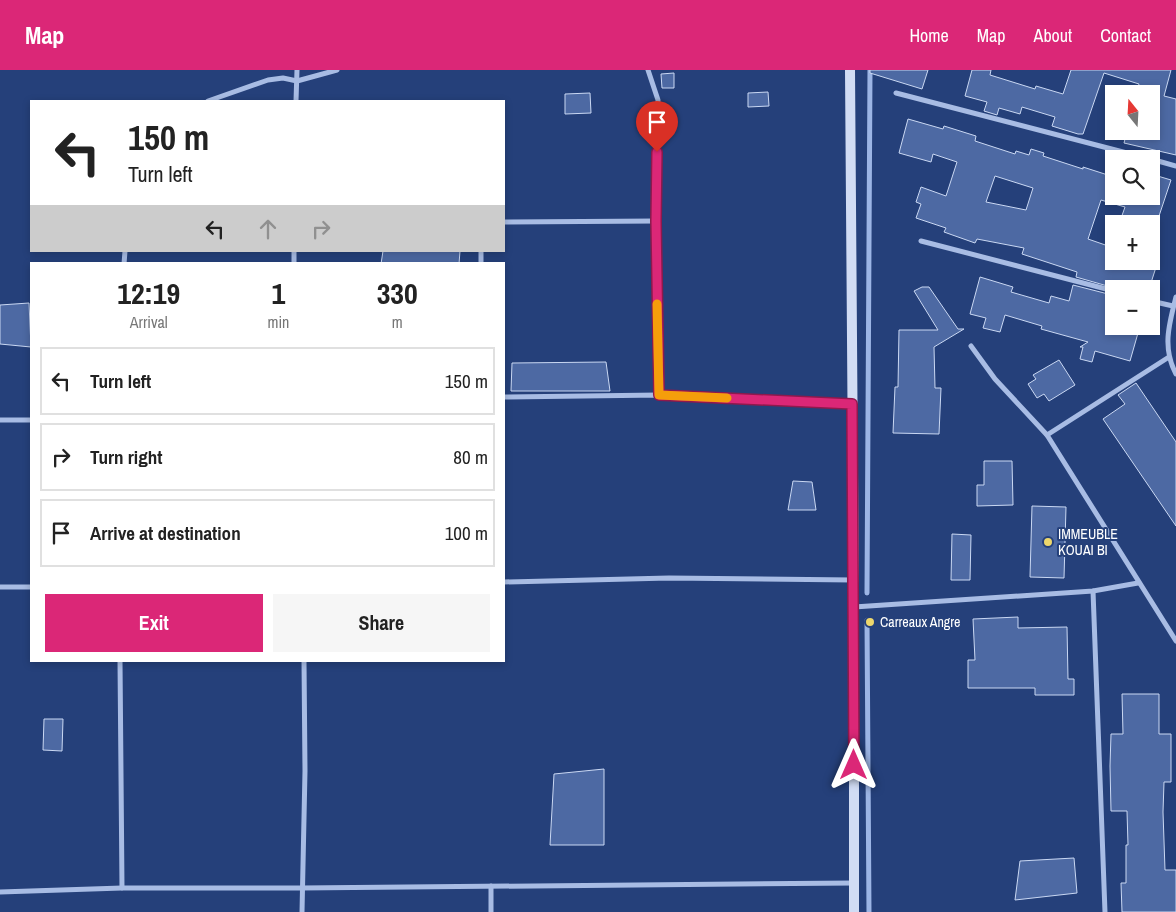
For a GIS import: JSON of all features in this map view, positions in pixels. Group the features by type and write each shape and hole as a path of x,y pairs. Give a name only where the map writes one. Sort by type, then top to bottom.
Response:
{"street":[{"path":"296,100 297,70"},
{"path":"211,100 268,80 283,78 297,81 338,70"},
{"path":"648,70 658,100 656,221 659,395"},
{"path":"850,70 854,912"},
{"path":"896,93 1115,150"},
{"path":"1160,162 1176,166"},
{"path":"505,222 656,221"},
{"path":"921,241 1105,289"},
{"path":"1176,296 1167,340 1169,357 1176,374"},
{"path":"1160,303 1173,306"},
{"path":"971,346 1000,385 1047,435 1176,641"},
{"path":"1047,435 1169,357"},
{"path":"505,397 659,395 852,404"},
{"path":"0,420 30,420"},
{"path":"505,582 669,578 853,580"},
{"path":"854,607 1093,591 1138,582"},
{"path":"0,587 30,587"},
{"path":"1093,591 1105,912"},
{"path":"120,662 122,888"},
{"path":"302,912 301,888 305,771 304,662"},
{"path":"0,892 122,888 854,883"},
{"path":"491,886 491,912"}],"building":[{"path":"870,70 928,70 922,89 870,73"},
{"path":"972,70 991,70 990,75 1035,89 1036,86 1063,94 1071,70 1171,70 1164,96 1176,99 1176,155 1124,143 1125,140 1160,140 1160,85 1139,85 1104,73 1083,134 1052,126 1055,117 1022,107 1020,114 999,108 997,115 984,111 987,102 965,96"},
{"path":"674,73 674,88 662,88 661,74"},
{"path":"768,92 769,106 748,107 748,93"},
{"path":"590,93 591,113 565,114 565,94"},
{"path":"908,119 943,129 944,126 976,136 975,141 1015,154 1016,151 1029,155 1031,149 1044,153 1043,156 1105,174 1105,201 1101,200 1088,239 1105,245 1105,270 1155,270 1152,280 1105,280 1105,285 1076,277 1077,272 1022,254 1024,248 977,239 975,243 944,232 946,228 916,218 921,204 916,202 921,187 946,196 957,162 933,154 931,162 899,153","holes":["995,176 1033,188 1026,210 986,202"]},
{"path":"1160,177 1171,180 1159,215 1122,215 1125,207 1118,205 1160,205"},
{"path":"383,252 460,252 459,262 381,262"},
{"path":"980,277 1013,287 1011,292 1049,303 1051,296 1069,301 1073,285 1105,293 1105,335 1137,335 1130,361 1095,351 1092,362 1080,359 1083,347 1080,347 1088,342 1041,329 1042,326 1005,315 1000,332 983,328 986,318 970,314"},
{"path":"922,287 929,287 958,329 964,329 934,347 935,388 941,388 939,434 893,433 895,387 898,387 899,330 938,330 914,291"},
{"path":"29,303 30,347 0,344 0,305"},
{"path":"1059,360 1075,385 1049,401 1044,394 1037,398 1028,384 1036,379 1033,375"},
{"path":"606,362 610,391 511,391 512,363"},
{"path":"1136,383 1176,442 1176,526 1103,419 1125,404 1118,395"},
{"path":"984,461 1012,461 1013,505 977,506 977,485 984,485"},
{"path":"793,481 812,482 816,510 788,510"},
{"name":"IMMEUBLE KOUAI BI","path":"1032,506 1066,507 1064,578 1030,577"},
{"path":"952,534 971,535 970,580 951,580"},
{"path":"1018,617 1018,628 1067,627 1068,679 1074,679 1074,695 1035,695 1035,688 968,688 968,660 975,660 973,619"},
{"path":"1122,694 1159,694 1159,734 1171,734 1171,782 1164,782 1163,812 1165,870 1176,870 1176,912 1122,912 1121,883 1126,883 1126,845 1128,845 1127,811 1111,811 1110,766 1111,734 1123,734"},
{"path":"44,719 63,719 62,751 43,750"},
{"path":"604,769 604,845 550,845 554,774"},
{"path":"1074,858 1077,893 1015,900 1020,861"}],"waterway":[{"path":"867,593 870,70"},
{"path":"867,620 869,912"}],"slow traffic":[{"path":"657,304 659,395 727,398"}],"place":[{"name":"IMMEUBLE KOUAI BI","path":"1048,542"},
{"name":"Carreaux Angre","path":"870,622"}],"route":[{"path":"657,152 656,221 659,395 852,404 854,765"}]}
